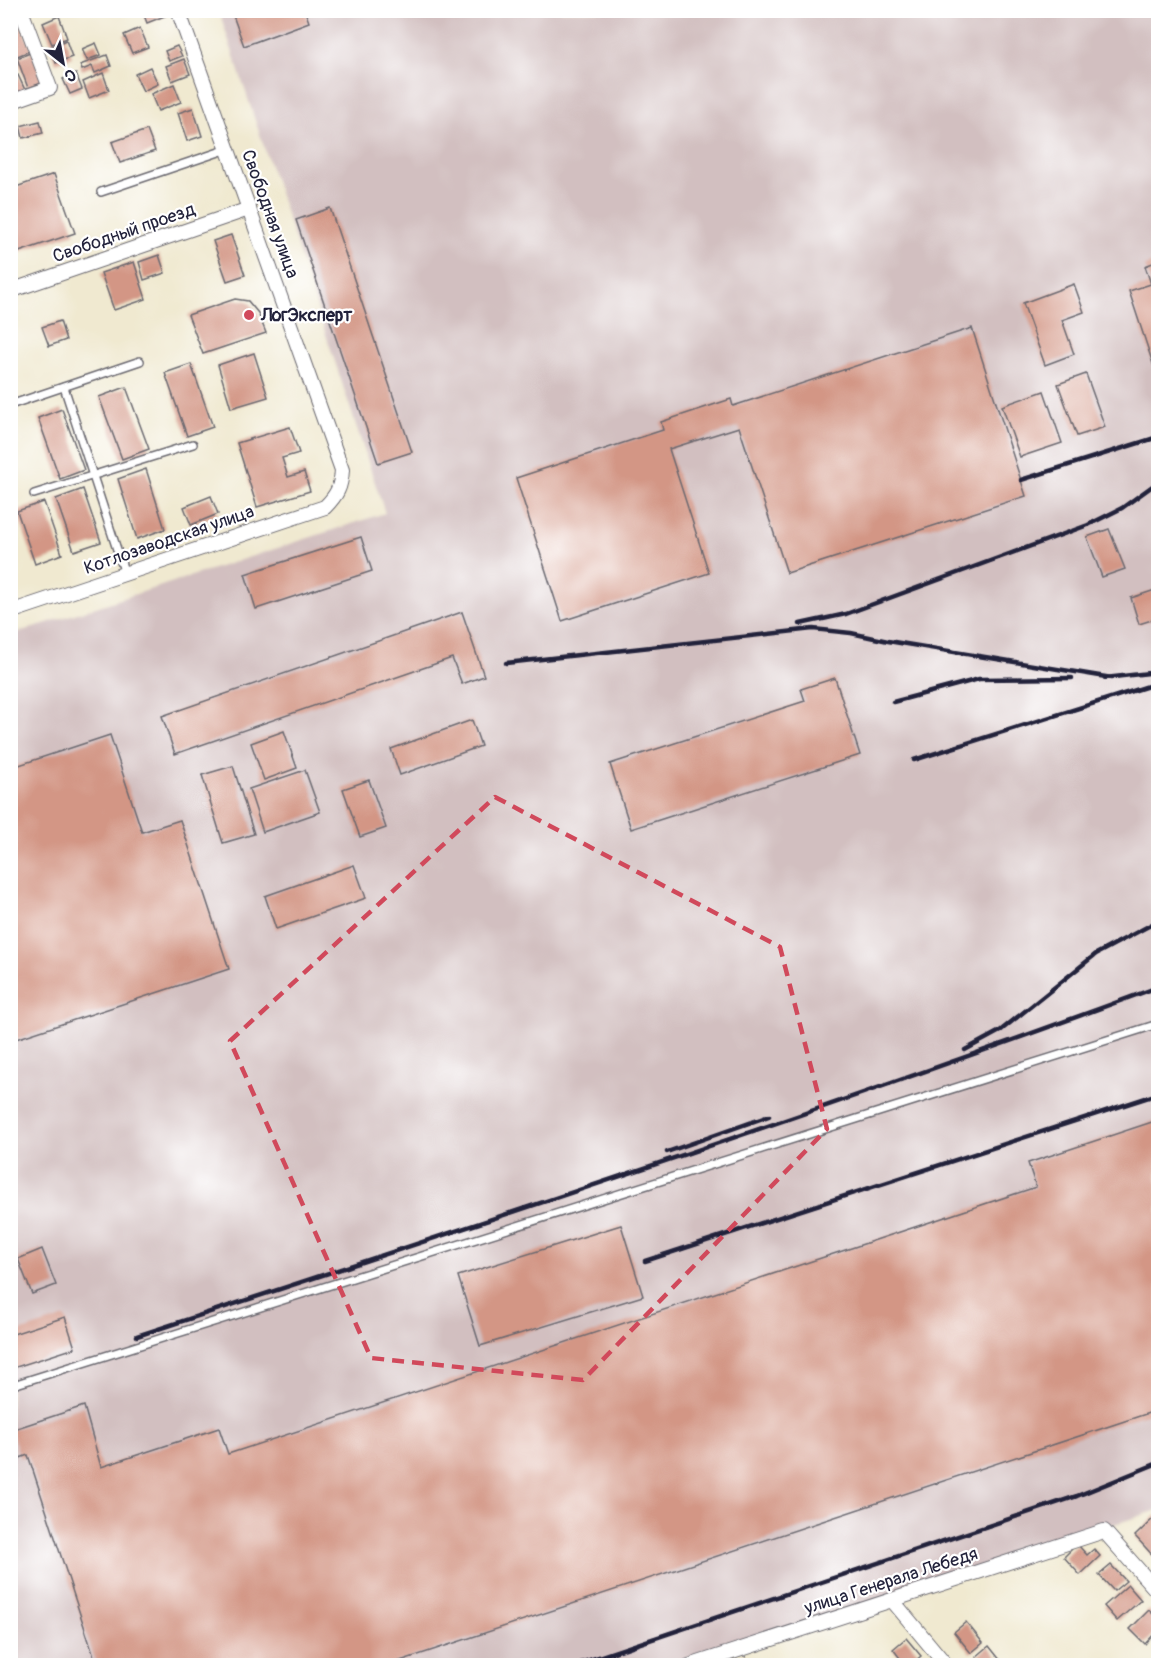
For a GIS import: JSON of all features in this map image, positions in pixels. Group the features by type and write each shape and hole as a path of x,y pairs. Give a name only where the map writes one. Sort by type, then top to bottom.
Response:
{"street":[{"path":"10,102 50,88 21,10"},
{"name":"Свободная улица","path":"178,10 342,470 341,485 336,497"},
{"name":"Свободный проезд","path":"10,291 249,209"},
{"name":"Котлозаводская улица","path":"10,612 325,507 336,497"},
{"name":"улица Генерала Лебедя","path":"689,1665 1104,1531 1158,1592"},
{"path":"892,1600 947,1665"}],"lane":[{"path":"101,192 228,149"},
{"path":"10,405 140,361"},
{"path":"64,387 125,574"},
{"path":"33,494 193,444"},
{"path":"10,1386 1158,1024"}],"highlighted area":[{"path":"495,797 780,947 827,1129 583,1380 371,1358 230,1041"}],"shaded area":[{"path":"219,11 1158,11 1158,1510 682,1665 11,1665 10,635 385,513"}],"building":[{"path":"142,10 166,10 167,15 147,23"},
{"path":"231,10 314,11 306,14 309,22 244,46"},
{"path":"59,16 67,38 52,44 43,23"},
{"path":"20,22 32,50 15,57 10,45 10,26"},
{"path":"140,28 148,47 132,53 124,35"},
{"path":"66,40 72,57 56,63 50,47"},
{"path":"96,43 101,55 87,60 82,49"},
{"path":"177,46 182,56 169,61 165,51"},
{"path":"33,52 44,82 28,88 17,58"},
{"path":"107,55 111,66 95,73 92,66 82,70 80,65"},
{"path":"184,59 190,74 172,81 166,66"},
{"path":"150,67 158,84 143,91 135,74"},
{"path":"103,73 109,90 89,98 83,82"},
{"path":"76,74 82,89 70,94 63,79"},
{"path":"18,75 25,90 15,95 10,79"},
{"path":"174,84 181,102 158,111 151,94"},
{"path":"193,108 202,136 187,141 178,113"},
{"path":"40,121 43,133 23,138 20,126"},
{"path":"147,130 155,151 120,163 112,142"},
{"path":"54,174 75,233 16,253 10,237 10,189"},
{"path":"330,208 412,452 378,463 296,220"},
{"path":"231,235 245,275 227,281 213,241"},
{"path":"159,255 165,273 144,280 139,262"},
{"path":"1158,261 1158,379 1129,291 1151,284 1145,266"},
{"path":"134,262 146,299 114,310 101,273"},
{"path":"1074,284 1084,312 1062,320 1074,354 1045,365 1023,303"},
{"path":"235,299 248,301 258,313 266,333 203,354 188,315"},
{"path":"60,321 66,340 49,346 42,327"},
{"path":"972,328 1026,496 787,573 739,427 669,449 709,573 562,621 516,478 663,430 661,422 731,399 733,406"},
{"path":"254,353 268,397 231,408 218,365"},
{"path":"191,364 213,427 187,436 165,373"},
{"path":"1086,374 1105,427 1077,436 1058,384"},
{"path":"126,387 149,449 122,459 99,397"},
{"path":"1044,391 1062,443 1020,457 1002,406"},
{"path":"62,409 84,470 60,479 38,418"},
{"path":"290,427 299,453 282,458 288,477 304,472 310,491 257,507 237,443"},
{"path":"146,469 165,529 137,539 118,479"},
{"path":"83,489 101,542 74,551 56,499"},
{"path":"211,496 218,514 191,525 184,507"},
{"path":"44,502 62,554 35,564 17,511"},
{"path":"1109,529 1125,569 1102,577 1087,537"},
{"path":"361,537 372,571 256,609 245,574"},
{"path":"1158,589 1158,618 1139,624 1131,598"},
{"path":"462,612 484,676 462,684 452,658 175,754 162,716"},
{"path":"835,678 860,755 631,829 610,764 805,701 801,689"},
{"path":"472,720 481,746 400,775 391,749"},
{"path":"284,731 297,768 264,780 251,743"},
{"path":"110,735 142,832 180,820 229,969 10,1041 10,768"},
{"path":"233,766 254,834 223,843 202,775"},
{"path":"305,770 320,812 263,832 249,789"},
{"path":"369,780 386,828 360,837 343,789"},
{"path":"354,865 366,898 276,929 265,896"},
{"path":"1158,1120 1158,1410 385,1666 97,1666 28,1455 20,1458 11,1430 84,1406 101,1467 219,1428 228,1454 1036,1187 1028,1163"},
{"path":"621,1225 643,1296 480,1346 458,1276"},
{"path":"42,1249 56,1285 32,1294 18,1259"},
{"path":"65,1317 75,1348 10,1369 10,1335"},
{"path":"1158,1514 1158,1561 1135,1536"},
{"path":"1077,1544 1087,1555 1094,1549 1100,1556 1080,1575 1064,1557"},
{"path":"1111,1565 1126,1581 1114,1591 1099,1575"},
{"path":"1128,1585 1141,1600 1117,1621 1104,1606"},
{"path":"1149,1610 1158,1619 1158,1630 1145,1644 1130,1629"},
{"path":"966,1622 983,1643 971,1653 954,1632"},
{"path":"906,1638 921,1656 910,1666 906,1666 893,1649"},
{"path":"989,1646 1005,1666 983,1666 976,1657"},
{"path":"745,1655 748,1666 716,1666 716,1665"}],"railway":[{"path":"1021,480 1158,437"},
{"path":"800,624 846,614 1088,525 1122,508 1158,482"},
{"path":"506,663 813,629 851,633 1112,678"},
{"path":"1105,678 1158,672"},
{"path":"893,702 979,679 1072,678"},
{"path":"914,760 1158,683"},
{"path":"965,1050 1000,1031 1096,954 1158,921"},
{"path":"137,1336 777,1123 1158,987"},
{"path":"645,1261 1158,1094"},
{"path":"667,1152 769,1116"},
{"path":"572,1666 1077,1496 1158,1463"}],"place":[{"name":"ЛогЭксперт","path":"249,315"}]}
